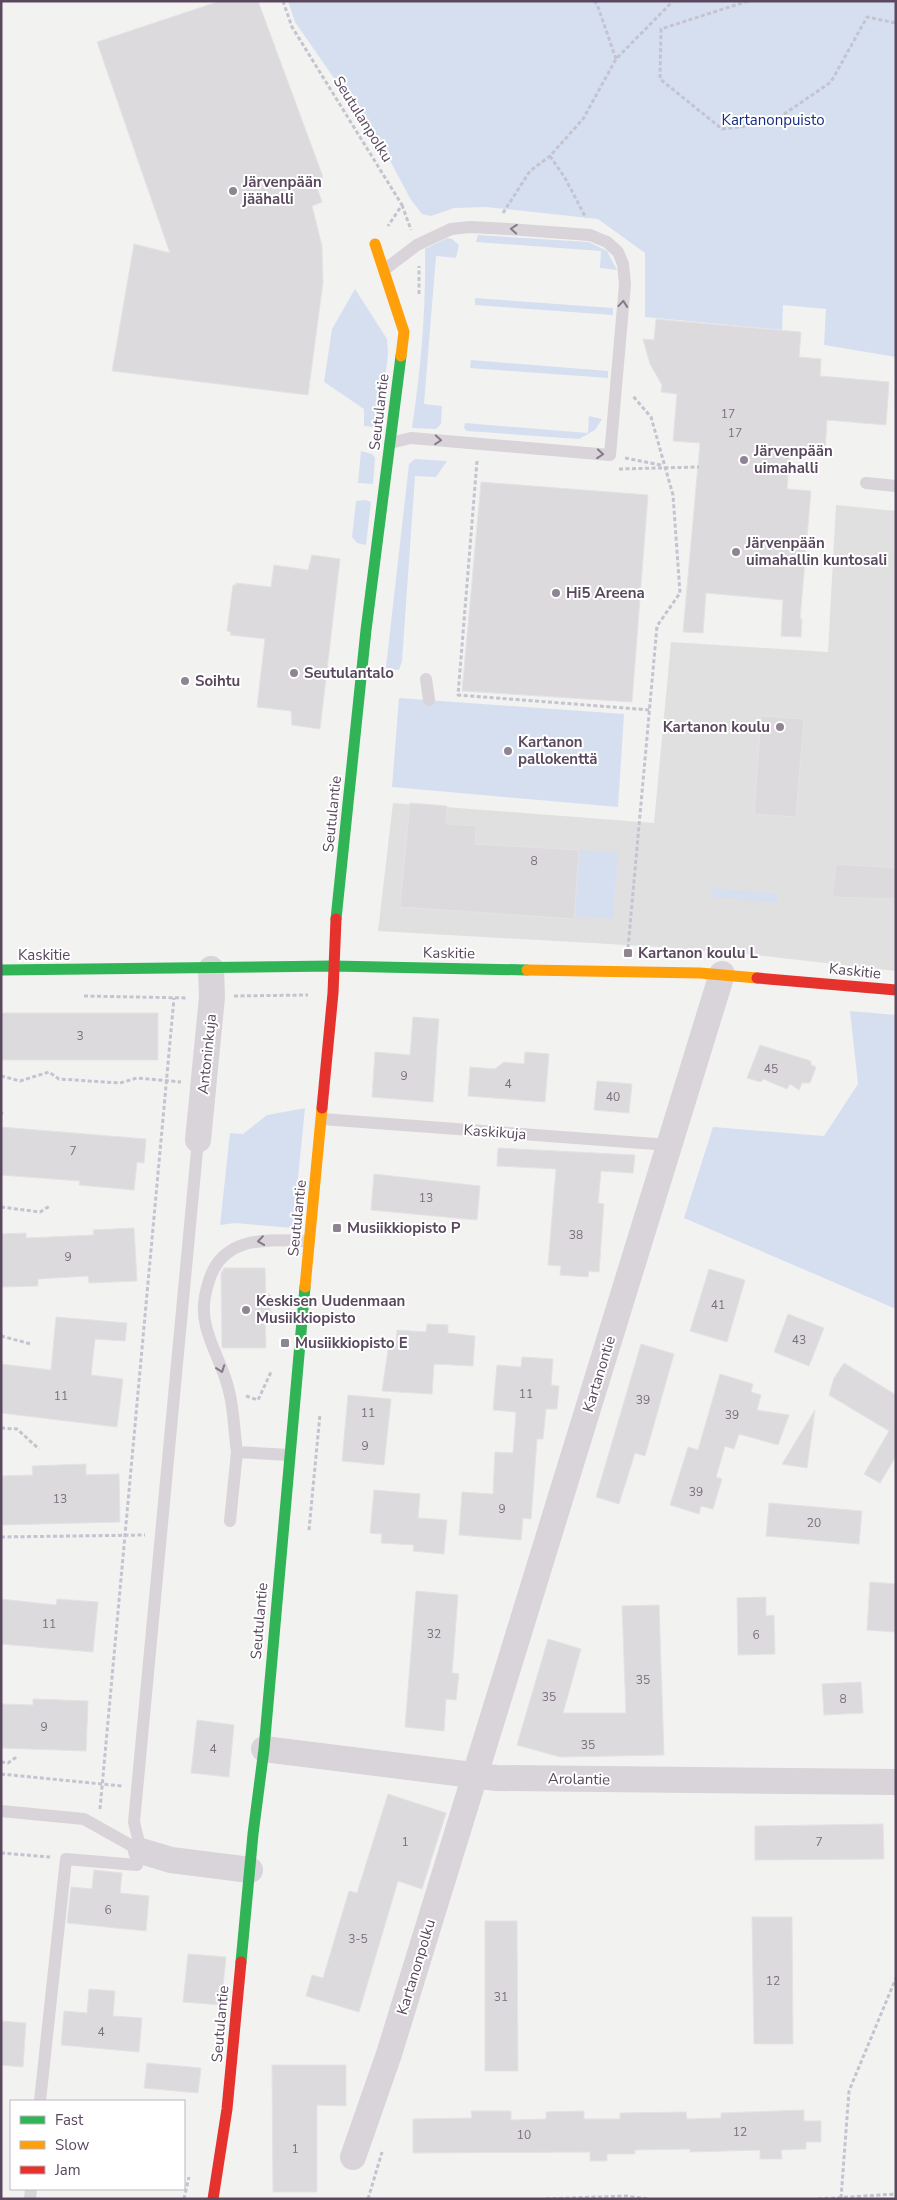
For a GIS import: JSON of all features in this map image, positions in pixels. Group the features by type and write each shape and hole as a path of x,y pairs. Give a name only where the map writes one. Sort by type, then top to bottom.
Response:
{"street":[{"name":"Seutulantie","path":"213,2199 227,2109 250,1870 264,1749 289,1455 322,1119 332,994 334,941 366,630 404,332 375,244"},
{"name":"Kaskitie","path":"1,970 211,969 333,966 722,974 896,990"},
{"name":"Antoninkuja","path":"198,1140 212,997 211,969"},
{"name":"Kartanontie","path":"476,1775 722,974"},
{"name":"Arolantie","path":"264,1749 496,1778 896,1782"},
{"name":"Kartanonpolku","path":"353,2157 389,2054 476,1775"},
{"path":"139,1858 250,1870"}],"lane":[{"path":"384,270 416,245 451,229 470,227 590,235 607,242 618,252 623,264 625,284 610,455 411,438 390,443"},
{"path":"866,483 896,486"},
{"path":"426,679 429,700"},
{"name":"Kaskikuja","path":"322,1119 669,1145"},
{"path":"139,1858 134,1822 198,1140"},
{"path":"230,1521 237,1452 229,1390 205,1325 204,1299 210,1274 220,1257 243,1244 272,1240 310,1241"},
{"path":"237,1452 289,1455"},
{"path":"1,1811 84,1819 139,1858"},
{"path":"40,2100 66,1859 139,1858"}],"path":[{"name":"Seutulanpolku","path":"283,1 292,27 402,205 375,244"},
{"path":"594,1 616,59"},
{"path":"511,215 501,214 530,171 550,156 583,119 616,59 674,1"},
{"path":"748,1 661,29 660,79 722,129 771,123 831,82 867,16 896,23"},
{"path":"550,156 565,178 588,221 578,220"},
{"path":"412,231 420,227"},
{"path":"628,953 657,626 680,593 673,495 651,417 632,395 633,386"},
{"path":"610,455 666,466 698,467"},
{"path":"477,459 458,695 650,710"},
{"path":"78,995 174,998 332,994"},
{"path":"100,1811 168,1082 174,998"},
{"path":"1,1076 20,1081 49,1072 59,1079 120,1083 137,1078 204,1084"},
{"path":"1,1207 40,1212 50,1206"},
{"path":"1,1336 31,1344"},
{"path":"229,1390 258,1400 273,1368"},
{"path":"1,1428 17,1430 39,1449"},
{"path":"1,1537 161,1535"},
{"path":"1,1762 8,1763 18,1756"},
{"path":"1,1774 138,1787"},
{"path":"1,1853 66,1859"},
{"path":"841,2198 849,2091 896,1978"},
{"path":"818,2199 896,2194"},
{"path":"546,2199 625,2196 650,2199"}],"shaded area":[{"name":"Kartanon koulu","path":"836,505 896,511 896,971 755,955 661,947 378,931 393,803 654,823 671,642 828,652"}],"green space":[{"name":"Kartanonpuisto","path":"288,1 896,1 896,357 824,345 826,309 783,305 782,330 645,317 645,253 598,219 486,207 454,208 431,216 422,214 411,200 386,153 295,22"},
{"path":"478,235 589,242 607,251 617,270 600,268 601,251 476,242"},
{"path":"447,238 452,239 459,245 456,258 436,256 424,404 442,406 441,424 436,429 412,428 422,338 425,294 425,249"},
{"path":"355,289 387,339 388,353 380,428 364,426 364,409 324,382 332,329"},
{"path":"475,298 613,308 613,315 475,305"},
{"path":"471,360 608,371 608,378 470,368"},
{"path":"589,416 602,419 595,430 579,439 467,431 464,428 465,423 588,433"},
{"path":"361,451 372,454 375,458 373,484 358,483"},
{"path":"415,459 447,461 436,477 415,476 402,661 399,670 388,669 386,667 409,464"},
{"path":"366,500 371,502 366,545 357,543 352,537 356,501"},
{"name":"Kartanon pallokenttä","path":"399,698 624,714 618,807 392,787"},
{"path":"579,850 618,852 613,919 575,916"},
{"path":"712,888 777,894 777,903 712,897"},
{"path":"850,1011 896,1015 896,1309 684,1218 713,1127 824,1136 858,1084"},
{"path":"305,1108 293,1228 235,1223 220,1225 230,1133 243,1134 267,1115"}],"building":[{"name":"Järvenpään jäähalli","path":"220,1 258,1 323,177 314,179 322,202 312,206 322,246 323,282 308,395 112,371 134,244 170,253 97,42"},
{"name":"Järvenpään uimahalli","path":"656,319 801,332 799,357 821,359 820,376 889,382 886,425 827,420 825,453 790,450 787,489 811,491 800,619 802,619 801,637 781,636 783,600 706,593 703,633 683,632 700,443 673,441 677,394 661,392 662,385 650,364 643,339 654,340"},
{"name":"Hi5 Areena","path":"481,482 648,495 632,702 462,691"},
{"name":"Seutulantalo","path":"312,555 340,559 320,729 292,725 291,711 257,707 265,639 230,635 231,632 227,631 233,585 236,585 236,583 271,587 274,565 308,570"},
{"path":"761,716 804,719 796,817 754,814"},
{"path":"410,803 447,806 446,824 476,826 475,844 579,850 574,919 400,907"},
{"path":"836,864 896,868 896,899 832,897"},
{"path":"1,1013 158,1013 158,1060 1,1060"},
{"path":"413,1017 439,1019 433,1102 372,1097 375,1052 410,1055"},
{"path":"760,1045 811,1061 811,1065 816,1067 810,1083 802,1083 799,1090 790,1084 787,1089 763,1079 761,1082 747,1078"},
{"path":"525,1052 549,1054 545,1102 468,1096 470,1067 495,1069 504,1062 524,1064"},
{"path":"597,1081 632,1084 629,1113 594,1110"},
{"path":"1,1127 146,1139 144,1163 137,1162 134,1190 79,1185 80,1181 1,1175"},
{"path":"498,1148 635,1155 633,1173 601,1171 598,1203 604,1204 599,1272 589,1271 588,1277 560,1275 561,1266 548,1265 556,1169 497,1166"},
{"path":"374,1174 480,1186 477,1220 371,1210"},
{"path":"134,1228 137,1281 89,1283 88,1276 38,1279 38,1286 1,1287 1,1234 26,1233 26,1238 94,1235 93,1230"},
{"name":"Keskisen Uudenmaan Musiikkiopisto","path":"224,1268 265,1268 266,1294 270,1294 271,1316 265,1317 266,1348 222,1348 221,1273"},
{"path":"709,1269 745,1280 727,1342 690,1331"},
{"path":"788,1314 824,1328 809,1366 774,1352"},
{"path":"56,1317 127,1323 125,1341 95,1339 91,1375 123,1379 117,1427 1,1413 1,1364 51,1370"},
{"path":"427,1324 448,1325 448,1333 475,1336 473,1366 434,1364 432,1394 382,1391 389,1343 396,1343 397,1330 426,1332"},
{"path":"641,1344 674,1354 645,1456 635,1453 619,1504 596,1497"},
{"path":"522,1357 553,1359 551,1385 559,1386 557,1409 546,1409 543,1439 537,1439 531,1519 523,1518 521,1540 459,1535 462,1492 493,1494 495,1452 513,1453 516,1412 493,1410 497,1365 521,1367"},
{"path":"844,1363 896,1395 896,1456 880,1483 864,1474 889,1431 829,1395 834,1378"},
{"path":"720,1374 753,1384 751,1392 761,1395 757,1410 789,1415 778,1445 739,1434 734,1449 725,1446 716,1477 722,1479 713,1509 701,1506 699,1514 670,1505 688,1447 698,1450"},
{"path":"348,1395 391,1399 384,1465 342,1461"},
{"path":"815,1410 807,1468 782,1464"},
{"path":"86,1464 86,1475 119,1474 120,1522 1,1525 1,1476 33,1475 32,1466"},
{"path":"374,1490 420,1494 418,1518 447,1520 444,1554 413,1551 414,1545 381,1543 382,1534 370,1533"},
{"path":"769,1503 862,1511 859,1544 766,1536"},
{"path":"870,1582 896,1584 895,1632 867,1630"},
{"path":"416,1591 458,1595 452,1673 459,1674 456,1700 446,1699 444,1731 405,1727"},
{"path":"766,1597 766,1616 774,1615 775,1654 738,1655 737,1598"},
{"path":"1,1599 56,1605 57,1599 98,1602 93,1652 1,1644"},
{"path":"659,1605 664,1755 560,1757 517,1745 548,1639 581,1649 563,1713 626,1713 622,1606"},
{"path":"861,1682 863,1713 824,1715 822,1684"},
{"path":"33,1699 88,1701 86,1751 1,1748 1,1704 33,1705"},
{"path":"197,1720 234,1725 229,1777 191,1773"},
{"path":"388,1794 446,1813 422,1889 398,1881 359,2012 306,1996 312,1975 323,1978 349,1891 357,1893"},
{"path":"883,1824 884,1859 755,1860 755,1826"},
{"path":"94,1870 122,1873 120,1893 149,1896 146,1931 67,1923 71,1887 92,1889"},
{"path":"752,1917 792,1917 793,2044 754,2044"},
{"path":"485,1921 517,1921 518,2071 485,2071"},
{"path":"188,1954 226,1957 221,2005 183,2002"},
{"path":"89,1989 115,1991 113,2016 142,2018 139,2052 61,2045 64,2011 87,2013"},
{"path":"1,2021 26,2023 23,2067 1,2065"},
{"path":"147,2063 201,2068 198,2093 144,2088"},
{"path":"272,2065 346,2065 346,2106 317,2105 317,2192 273,2192"},
{"path":"804,2110 804,2121 821,2121 821,2142 806,2142 806,2149 781,2150 782,2159 760,2159 760,2150 690,2152 690,2149 635,2150 635,2154 607,2154 607,2161 590,2161 590,2152 413,2153 413,2119 472,2118 471,2111 511,2111 511,2120 546,2119 546,2112 584,2111 584,2119 620,2119 620,2113 686,2112 687,2119 721,2118 721,2113"}],"traffic: fast":[{"path":"336,919 366,630 401,356"},
{"path":"1,970 333,966 527,970"},
{"path":"241,1962 253,1834 264,1749 305,1287"}],"traffic: slow":[{"path":"375,244 404,332 401,356"},
{"path":"527,970 700,973 757,978"},
{"path":"305,1287 322,1108"}],"traffic: jam":[{"path":"322,1108 333,993 336,919"},
{"path":"757,978 896,990"},
{"path":"213,2199 227,2109 241,1962"}],"place":[{"name":"Järvenpään jäähalli","path":"233,191"},
{"name":"Järvenpään uimahalli","path":"744,460"},
{"name":"Järvenpään uimahallin kuntosali","path":"736,552"},
{"name":"Hi5 Areena","path":"556,593"},
{"name":"Seutulantalo","path":"294,673"},
{"name":"Soihtu","path":"185,681"},
{"name":"Kartanon koulu","path":"780,727"},
{"name":"Kartanon pallokenttä","path":"508,751"},
{"name":"Kartanon koulu L","path":"628,953"},
{"name":"Musiikkiopisto P","path":"337,1228"},
{"name":"Keskisen Uudenmaan Musiikkiopisto","path":"246,1310"},
{"name":"Musiikkiopisto E","path":"285,1343"}]}
